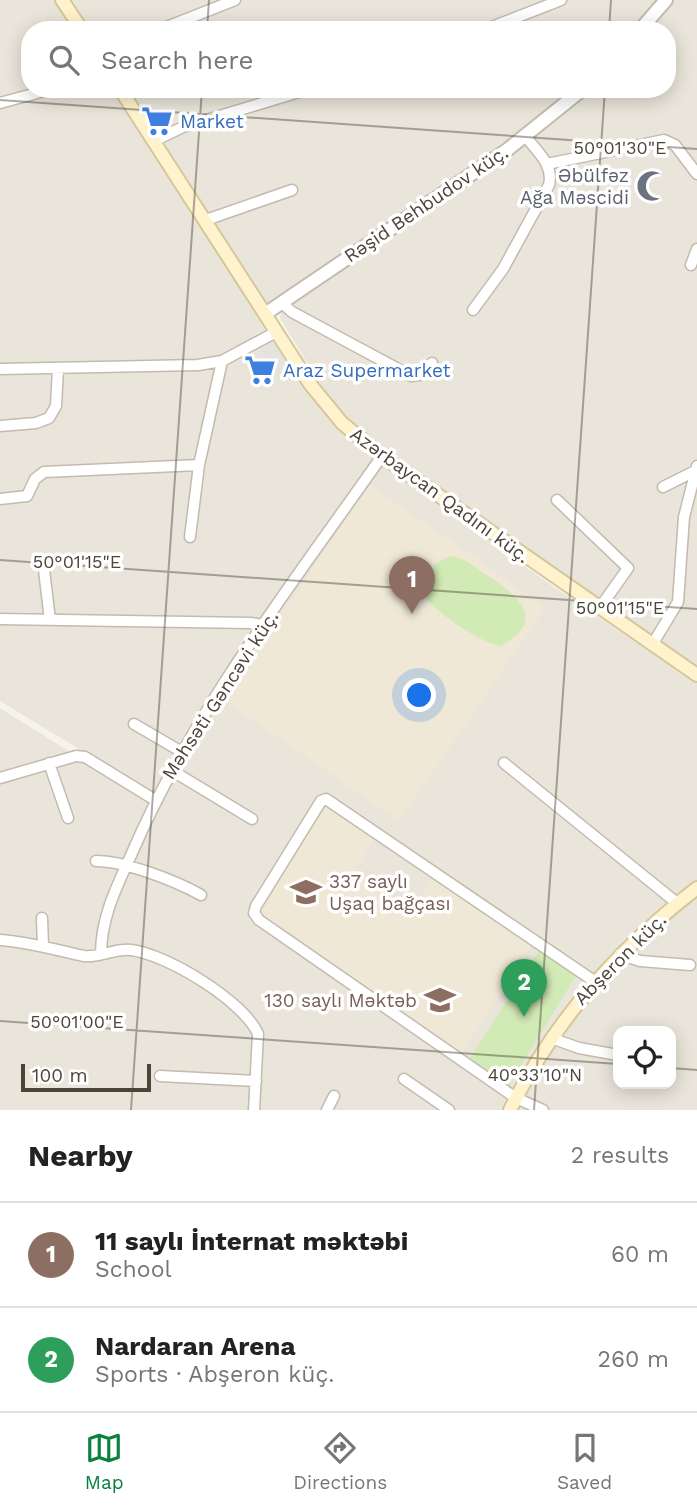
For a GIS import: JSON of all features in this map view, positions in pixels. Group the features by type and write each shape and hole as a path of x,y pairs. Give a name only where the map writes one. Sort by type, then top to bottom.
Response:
{"main road":[{"path":"62,0 76,21"},
{"name":"Azərbaycan Qadını küç.","path":"126,98 276,332 332,412 382,456 697,675"},
{"name":"Abşeron küç.","path":"513,1104 551,1038 594,981 677,903 697,888"}],"street":[{"path":"182,21 235,0"},
{"path":"507,21 561,0"},
{"path":"647,21 666,0"},
{"path":"0,103 21,97"},
{"path":"154,141 183,127 279,98"},
{"name":"Rəşid Behbudov küç.","path":"265,314 525,136 572,98"},
{"path":"473,310 503,269 549,185 551,173 547,164 525,136"},
{"path":"547,164 664,140 675,145 697,174"},
{"path":"206,220 292,190"},
{"path":"691,265 697,249"},
{"path":"282,303 292,312 411,376 419,376 432,363"},
{"path":"0,369 198,365 222,361 276,332"},
{"path":"190,537 199,465 222,361"},
{"path":"0,426 36,423 49,418 56,406 58,368"},
{"name":"Məhsəti Gəncəvi küç.","path":"101,954 104,920 155,800 171,770 263,625 382,456"},
{"path":"0,499 27,496 35,479 44,472 199,465"},
{"path":"663,487 696,469"},
{"path":"652,645 678,602 684,517 696,469"},
{"path":"557,500 628,568 599,609"},
{"path":"44,570 50,621"},
{"path":"0,619 251,622 263,625"},
{"path":"134,724 182,752"},
{"path":"0,778 76,756 85,757 155,800"},
{"path":"49,763 68,818"},
{"path":"504,763 677,903"},
{"path":"171,770 252,819"},
{"path":"543,1110 513,1104 259,920 254,913 321,801 333,802 594,981"},
{"path":"96,861 126,867 180,884 201,895"},
{"path":"42,918 43,946"},
{"path":"0,940 86,956 121,950 147,954 191,974 220,994 255,1028 258,1043 254,1110"},
{"path":"621,954 639,961 690,965"},
{"path":"551,1038 579,1048 613,1054"},
{"path":"159,1076 256,1081"},
{"path":"404,1079 449,1110"},
{"path":"327,1110 334,1096"}],"shaded area":[{"path":"0,0 657,0 638,21 21,21 21,98 562,98 476,164 256,312 319,408 342,432 374,458 184,740 153,794 0,701"},
{"path":"672,0 697,0 697,669 389,453 354,425 326,394 280,318 282,309 553,119 578,98 676,98 676,21 654,21"},
{"path":"273,342 288,364 278,377 260,350"},
{"path":"381,463 551,585 697,683 697,1110 0,1110 0,708 156,806 221,697"},
{"path":"370,485 546,607 399,821 223,699"},
{"name":"130 saylı Məktəb","path":"326,803 377,835 354,873 411,911 433,879 532,946 461,1054 257,912"}],"green space":[{"path":"451,556 467,561 501,585 519,601 524,610 526,618 523,627 501,646 463,629 436,609 425,596 423,589 427,575 438,563"},
{"path":"540,949 577,974 508,1087 469,1060"}],"place":[{"name":"Market","path":"157,121"},
{"name":"Əbülfəz Ağa Məscidi","path":"652,186"},
{"name":"Araz Supermarket","path":"260,370"},
{"name":"11 saylı İnternat məktəbi","path":"412,614"},
{"name":"337 saylı Uşaq bağçası","path":"306,892"},
{"name":"130 saylı Məktəb","path":"440,1000"},
{"name":"Nardaran Arena","path":"524,1017"}]}
